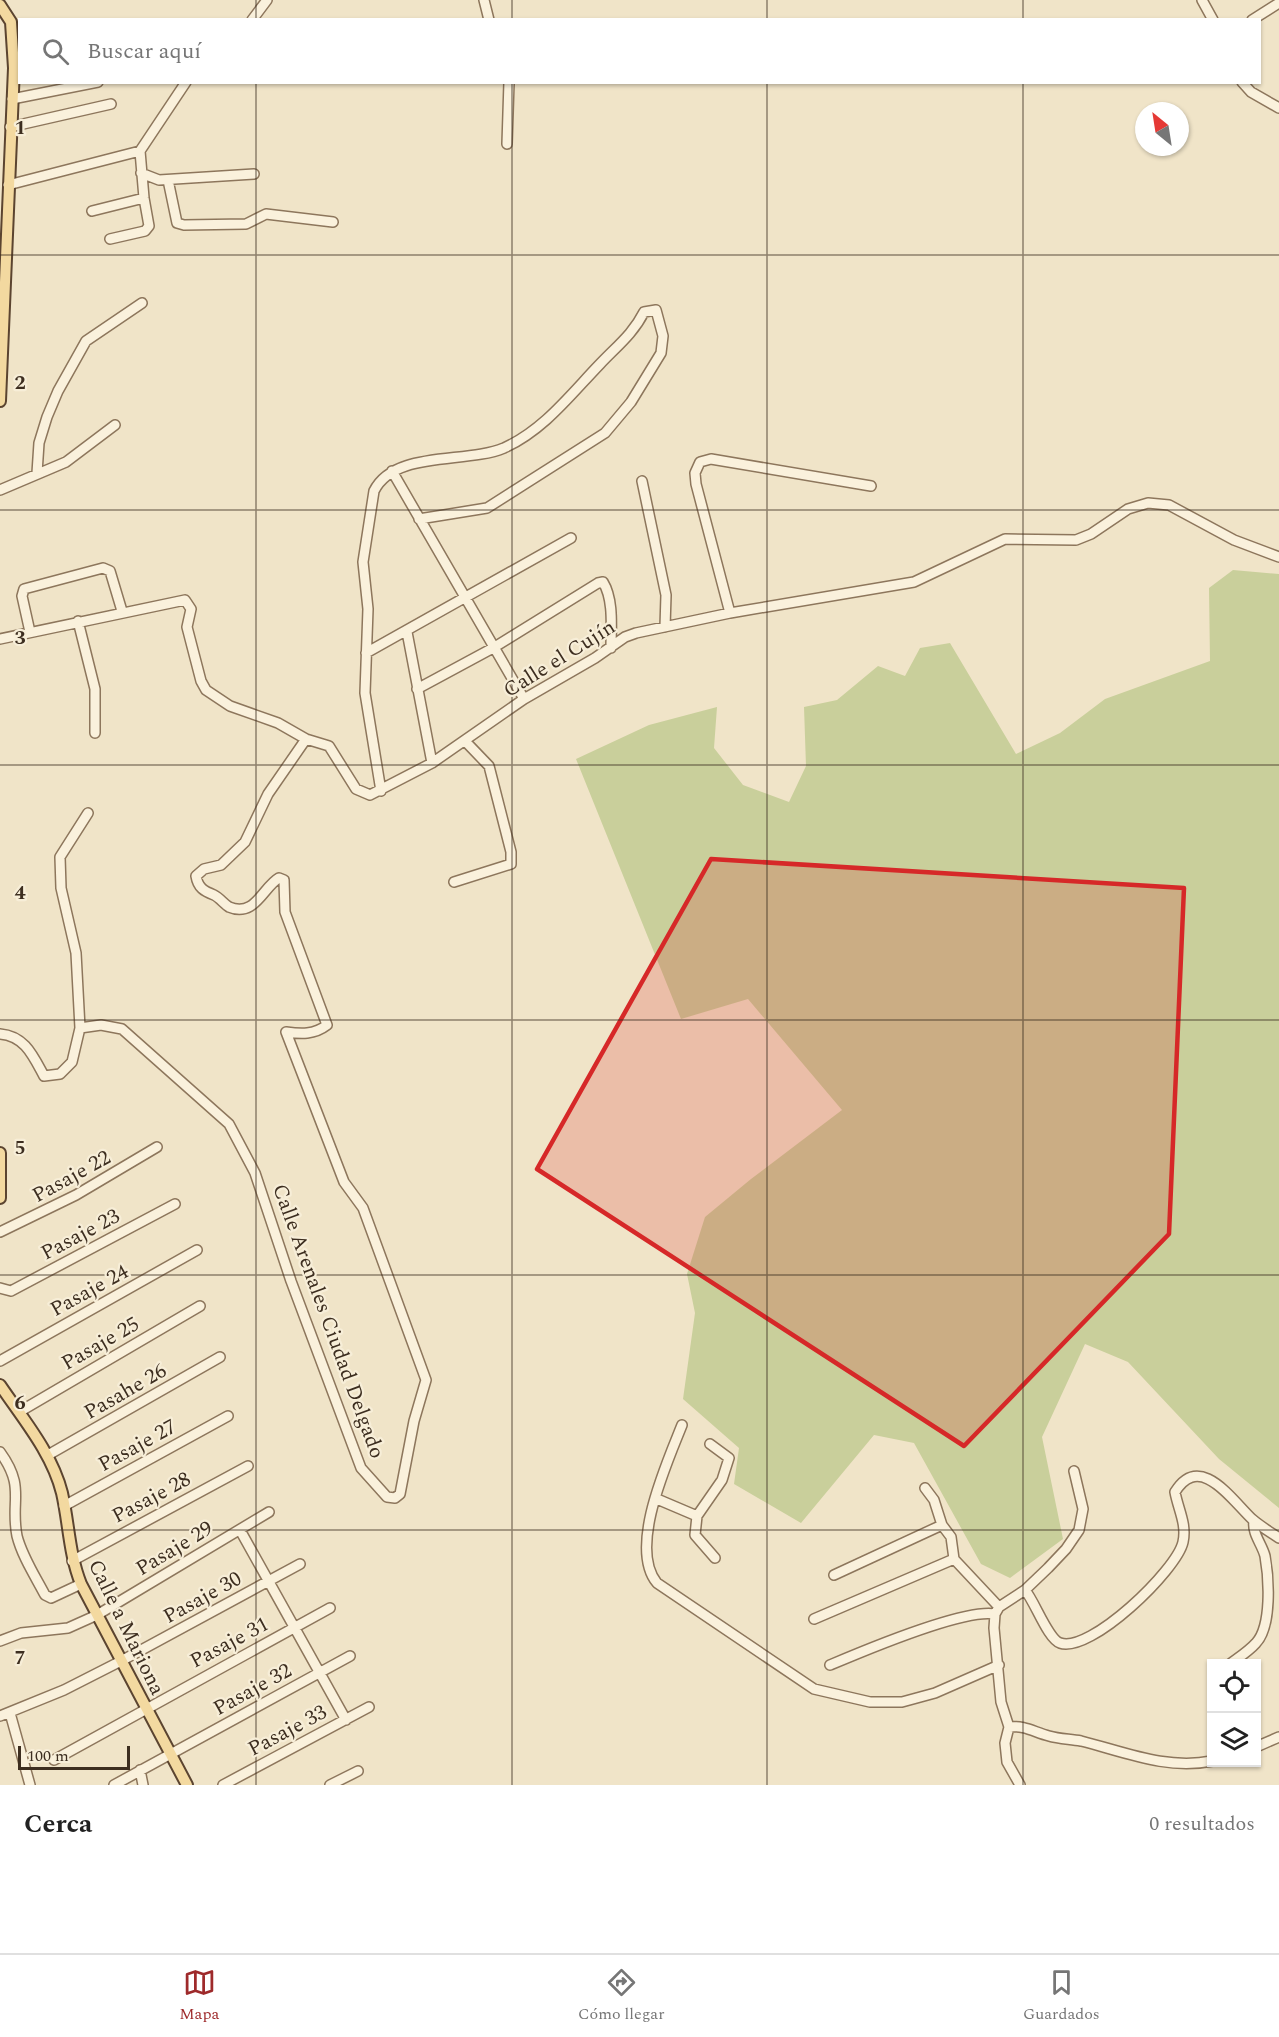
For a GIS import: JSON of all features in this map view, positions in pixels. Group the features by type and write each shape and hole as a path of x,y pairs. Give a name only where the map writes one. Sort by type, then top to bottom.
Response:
{"main road":[{"path":"0,5 11,22 14,68 0,401"},
{"path":"0,1153 0,1198"},
{"name":"Calle a Mariona","path":"2,1393 19,1412 48,1455 58,1478 72,1561 81,1584 187,1785"}],"street":[{"path":"254,18 267,0"},
{"path":"484,0 488,18"},
{"path":"1202,0 1212,18"},
{"path":"1255,18 1279,3"},
{"path":"12,99 88,84"},
{"path":"110,239 147,229 150,223 144,198 140,151 185,84"},
{"path":"507,144 509,84"},
{"path":"1244,84 1251,92 1279,108"},
{"path":"10,127 111,104"},
{"path":"8,185 140,151"},
{"path":"141,173 159,180 254,174"},
{"path":"168,180 174,216 177,223 184,225 246,224 266,214 333,222"},
{"path":"92,211 144,198"},
{"path":"37,473 39,443 47,417 58,391 86,341 142,303"},
{"path":"0,639 179,599 189,602 191,609 187,627 201,681 206,690 230,706 278,723 306,739 332,748 359,792 370,795 381,791 368,722 366,653 368,609 363,562 374,491 379,481 402,466 502,449 523,438 542,424 622,345 645,312 656,310 663,336 660,353 631,402 605,433 487,508 418,519"},
{"path":"0,490 66,462 115,425"},
{"path":"730,613 696,484 695,473 700,462 711,459 872,486"},
{"path":"392,471 524,699"},
{"path":"642,481 666,595 665,627"},
{"name":"Calle el Cujín","path":"381,791 432,763 524,699 625,637 730,613 914,582 1005,539 1076,540 1091,534 1128,509 1154,502 1169,505 1234,540 1279,557"},
{"path":"366,653 571,538"},
{"path":"30,632 22,596 24,589 103,568 110,571 122,611"},
{"path":"417,689 493,648 603,582 611,615 610,648"},
{"path":"78,621 95,688 95,733"},
{"path":"407,632 432,763"},
{"name":"Calle Arenales Ciudad Delgado","path":"80,1028 101,1025 122,1029 229,1124 255,1173 291,1281 361,1468 387,1497 395,1498 400,1494 414,1421 426,1380 363,1208 344,1182 286,1032 304,1034 320,1030 327,1025 285,912 284,880 279,878 272,882 265,895 253,906 237,908 228,906 218,896 204,891 197,884 196,876 204,869 221,866 245,842 268,794 306,739"},
{"path":"454,882 511,864 511,852 489,766 465,741"},
{"path":"0,1034 11,1035 27,1046 44,1076 60,1074 72,1062 80,1028 76,953 61,888 60,857 88,813"},
{"name":"Pasaje 22","path":"0,1232 76,1196 157,1147"},
{"name":"Pasaje 23","path":"0,1288 10,1291 176,1204"},
{"name":"Pasaje 24","path":"0,1361 197,1250"},
{"name":"Pasaje 25","path":"19,1412 200,1306"},
{"name":"Pasahe 26","path":"48,1455 220,1357"},
{"name":"Pasaje 27","path":"64,1506 228,1416"},
{"path":"682,1425 657,1499 645,1544 650,1574 657,1583 814,1689 870,1702 902,1702 934,1693 999,1665"},
{"path":"710,1444 729,1458 722,1480 697,1516 695,1535 715,1558"},
{"path":"0,1452 13,1471 17,1486 17,1535 45,1595 51,1598 81,1584"},
{"name":"Pasaje 28","path":"72,1561 248,1466"},
{"path":"830,1665 873,1647 966,1616 997,1610 1025,1590 1066,1549 1079,1530 1083,1509 1074,1471"},
{"path":"1025,1590 1051,1637 1059,1643 1069,1645 1116,1619 1155,1584 1178,1557 1183,1541 1184,1524 1175,1492 1189,1477 1198,1475 1212,1480 1254,1521 1279,1538"},
{"path":"925,1488 934,1500 942,1525 951,1537 954,1558 997,1610 994,1628 1001,1702 1009,1727 1005,1743 1007,1762 1020,1785"},
{"path":"657,1499 697,1516"},
{"name":"Pasaje 29","path":"0,1641 21,1633 68,1628 97,1615 269,1512"},
{"path":"1236,1659 1257,1642 1266,1617 1268,1587 1264,1555 1253,1528 1254,1521"},
{"path":"834,1575 942,1525"},
{"path":"240,1530 346,1720"},
{"path":"814,1619 954,1558"},
{"name":"Pasaje 30","path":"0,1716 121,1661 300,1564"},
{"name":"Pasaje 31","path":"54,1760 330,1608"},
{"name":"Pasaje 32","path":"114,1785 350,1656"},
{"name":"Pasaje 33","path":"223,1785 369,1707"},
{"path":"10,1713 30,1785"},
{"path":"1009,1727 1018,1726 1050,1737 1080,1741 1123,1755 1170,1764 1207,1761"},
{"path":"1261,1745 1279,1737"},
{"path":"140,1770 142,1785"},
{"path":"330,1785 358,1771"}],"highlighted area":[{"path":"711,859 1184,888 1169,1234 964,1446 537,1169"}],"green space":[{"path":"1233,570 1279,574 1279,1508 1219,1459 1128,1362 1085,1344 1042,1437 1063,1539 1010,1578 981,1564 914,1443 874,1435 801,1523 734,1484 739,1448 683,1399 695,1313 687,1274 705,1217 842,1110 748,999 681,1019 576,759 649,725 717,707 714,748 743,785 789,802 806,766 804,707 837,700 878,666 905,676 920,648 950,643 1016,754 1060,733 1105,699 1210,661 1209,588"}]}
